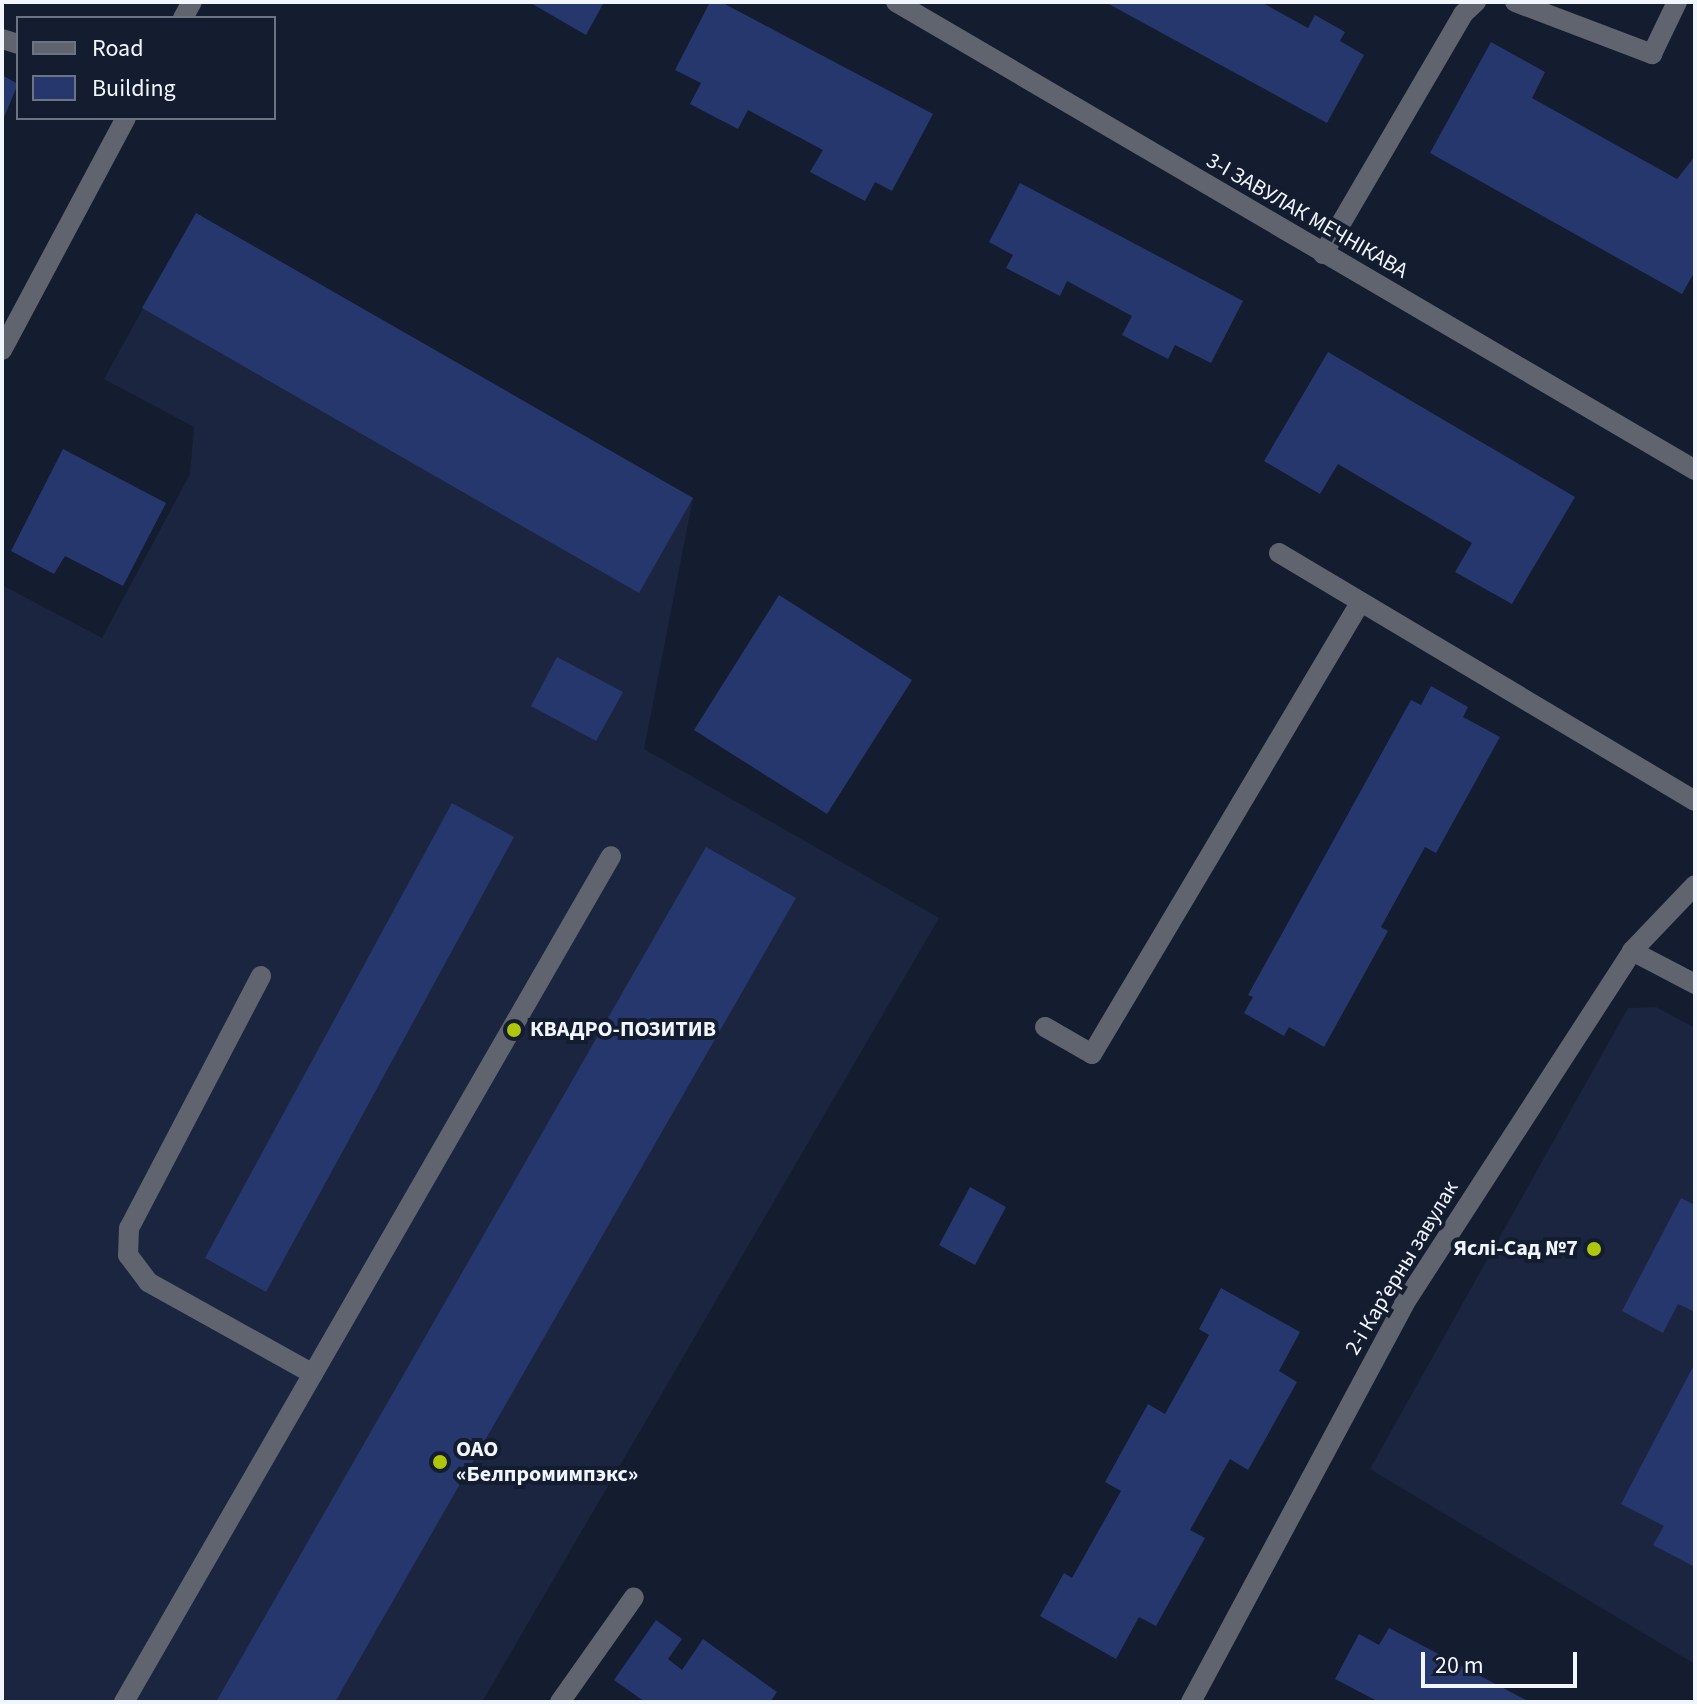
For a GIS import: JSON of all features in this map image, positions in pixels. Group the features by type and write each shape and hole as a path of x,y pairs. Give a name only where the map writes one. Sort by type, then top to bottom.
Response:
{"street":[{"name":"3-І ЗАВУЛАК МЕЧНІКАВА","path":"896,2 1695,470"},
{"path":"1323,254 1463,14 1476,2"},
{"path":"1515,2 1652,54 1677,2"},
{"path":"2,350 125,120"},
{"path":"1279,553 1695,801"},
{"path":"1045,1027 1092,1054 1360,603"},
{"path":"124,1702 611,856"},
{"name":"2-і Карʼерны завулак","path":"1191,1702 1404,1304 1632,951 1695,885"},
{"path":"1632,951 1695,984"},
{"path":"261,976 129,1228 128,1255 148,1282 313,1374"},
{"path":"560,1702 634,1597"}],"shaded area":[{"path":"196,213 693,498 644,749 939,918 482,1702 2,1702 2,585 102,638 190,474 194,427 104,379"},
{"name":"Яслі-Сад №7","path":"1656,1007 1695,1028 1695,1664 1370,1469 1628,1008"}],"building":[{"path":"529,2 604,2 586,35"},
{"path":"710,2 721,2 933,114 892,191 875,182 865,201 810,172 823,150 748,110 738,129 690,104 701,83 675,70"},
{"path":"1105,2 1261,2 1308,28 1315,15 1345,32 1340,41 1364,55 1327,123"},
{"path":"1491,42 1545,72 1532,98 1677,179 1695,156 1695,271 1682,294 1430,153"},
{"path":"2,75 16,83 16,89 2,122"},
{"path":"1020,183 1243,301 1211,363 1175,345 1168,359 1122,335 1132,316 1067,281 1060,296 1006,268 1013,255 989,242"},
{"path":"196,213 693,498 639,593 142,308"},
{"path":"1328,352 1575,497 1512,604 1455,572 1472,543 1338,464 1320,494 1264,461"},
{"path":"63,449 166,503 123,586 65,556 54,574 11,551"},
{"path":"779,595 912,680 827,814 694,730"},
{"path":"557,657 623,692 596,741 531,706"},
{"path":"1431,686 1468,707 1463,717 1500,737 1436,853 1425,847 1381,927 1388,931 1324,1047 1289,1027 1284,1036 1244,1013 1253,997 1248,995 1411,700 1421,705"},
{"path":"452,803 514,837 266,1292 205,1258"},
{"path":"706,847 796,898 335,1702 216,1702"},
{"path":"970,1187 1006,1207 975,1265 939,1245"},
{"path":"1681,1198 1695,1205 1695,1312 1678,1304 1663,1333 1622,1311"},
{"path":"1221,1288 1300,1332 1279,1371 1297,1382 1248,1470 1230,1459 1190,1530 1205,1538 1156,1626 1139,1617 1116,1659 1040,1616 1064,1573 1072,1578 1121,1491 1105,1482 1148,1404 1165,1414 1209,1335 1199,1329"},
{"path":"1695,1363 1695,1567 1653,1545 1664,1526 1621,1504"},
{"path":"656,1620 682,1639 668,1659 682,1670 703,1639 777,1692 770,1702 645,1702 614,1680"},
{"path":"1389,1628 1530,1702 1379,1702 1335,1679 1359,1634 1379,1645"}],"place":[{"name":"КВАДРО-ПОЗИТИВ","path":"514,1030"},
{"name":"Яслі-Сад №7","path":"1594,1249"},
{"name":"ОАО «Белпромимпэкс»","path":"440,1462"}]}
